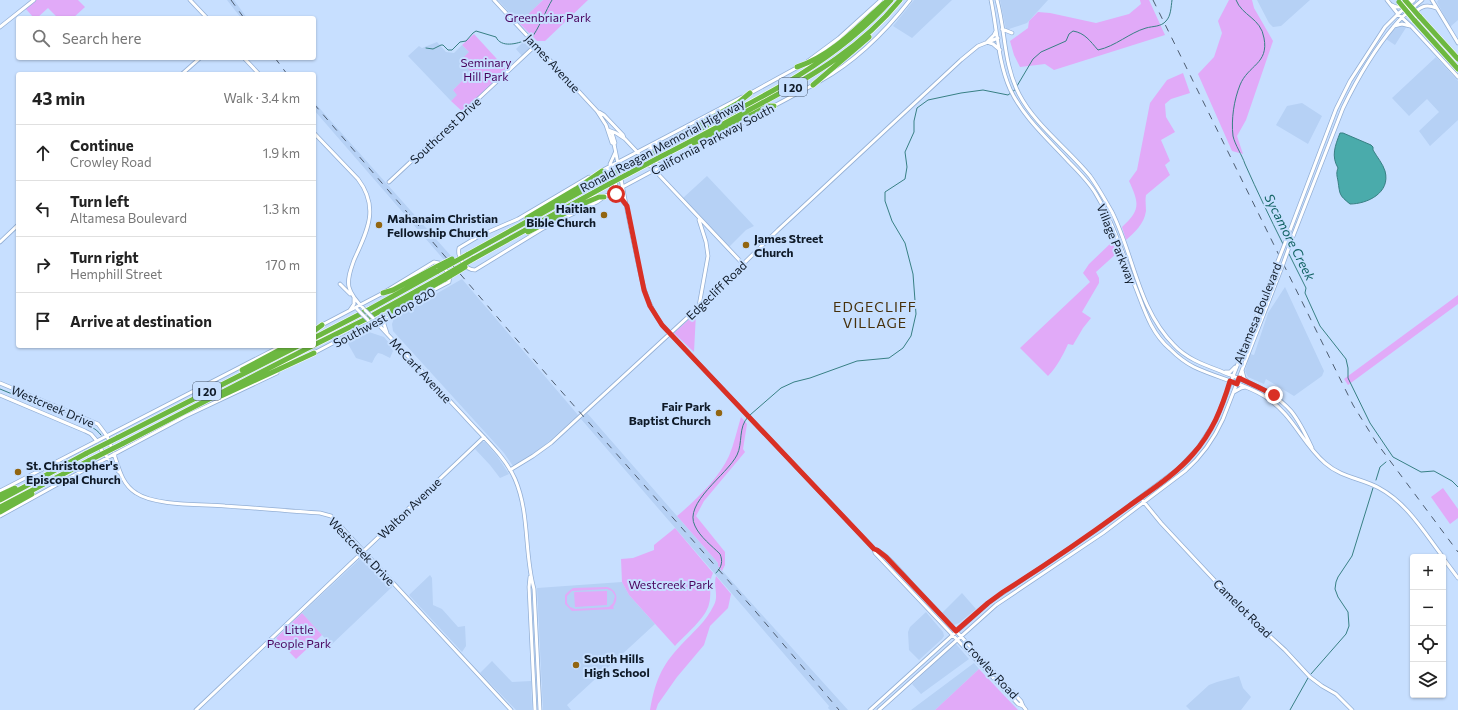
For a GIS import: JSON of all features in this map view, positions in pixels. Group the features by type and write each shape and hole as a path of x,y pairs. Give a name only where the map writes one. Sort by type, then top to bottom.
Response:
{"highway":[{"path":"798,67 807,64 828,51 851,33 883,4 890,0"},
{"name":"Ronald Reagan Memorial Highway","path":"316,337 607,177 770,92 810,69 848,41 890,0"},
{"name":"Ronald Reagan Memorial Highway","path":"316,344 443,278 480,255 609,184 784,92 818,72 855,45 892,10 900,0"},
{"path":"1405,0 1458,59"},
{"path":"1398,1 1458,70"},
{"path":"813,85 872,34 884,22 892,10"},
{"path":"659,150 666,143 738,103 750,93"},
{"path":"682,146 686,147 755,112 768,106 774,106"},
{"path":"519,226 527,218 604,169"},
{"path":"516,236 520,236 587,202 608,195"},
{"path":"383,293 393,290 438,269"},
{"path":"388,314 396,307 443,278"},
{"path":"316,329 322,325"},
{"path":"229,380 237,373 283,348"},
{"name":"I 20","path":"0,500 87,453 294,348"},
{"name":"Ronald Reagan Memorial Highway","path":"0,507 307,348"},
{"path":"202,402 210,401 314,353"},
{"path":"0,495 22,485 29,484"},
{"path":"0,512 32,494 38,487"}],"main road":[{"path":"0,27 34,0"},
{"path":"190,0 205,16"},
{"name":"James Avenue","path":"494,0 599,112 609,131"},
{"path":"623,187 538,232 476,270 467,268 458,254 459,248 468,242 518,219 570,187 798,67 839,38 881,0"},
{"name":"California Parkway South","path":"623,187 833,74 860,54 887,27 910,0"},
{"path":"991,0 998,38"},
{"path":"997,0 1002,29 1012,33"},
{"path":"1388,2 1394,7 1398,8 1410,0"},
{"name":"Altamesa Boulevard","path":"870,710 919,664 994,599 1141,498 1178,469 1198,448 1216,420 1223,404 1230,381 1278,262 1340,99 1362,60 1392,20 1414,0"},
{"name":"Altamesa Boulevard","path":"879,710 956,639 997,604 1103,533 1184,471 1201,455 1221,424 1345,103 1363,70 1394,26 1422,0"},
{"path":"1432,0 1458,43"},
{"path":"1388,2 1458,77"},
{"path":"1412,27 1409,19 1420,8 1428,6 1436,8"},
{"path":"1392,7 1392,20"},
{"path":"1394,26 1402,24 1412,27"},
{"name":"Village Parkway","path":"1002,29 1010,71 1019,94 1036,118 1089,176 1101,192 1116,223 1151,314 1161,331 1182,353 1197,362 1239,378 1274,395 1291,411 1315,453"},
{"path":"996,30 994,35 987,42 993,44 1000,50"},
{"name":"Village Parkway","path":"998,38 1005,75 1014,98 1023,111 1082,174 1094,191 1114,232 1150,323 1162,342 1179,357 1194,367 1245,387 1263,396 1276,405 1290,419 1315,453"},
{"name":"Edgecliff Road","path":"510,470 533,456 550,443 698,307 778,230 974,48 998,38"},
{"name":"Southcrest Drive","path":"389,182 536,45"},
{"path":"184,72 198,60"},
{"path":"246,60 257,72"},
{"path":"599,112 604,115 654,171 743,264"},
{"path":"609,131 613,128 618,131"},
{"path":"609,131 624,138"},
{"name":"Crowley Road","path":"609,131 618,162 644,290 652,310 669,333 874,549 886,557 1021,701 1022,706"},
{"path":"316,135 360,182 366,192 370,206 370,217 367,230 348,277 349,288 354,302 350,310"},
{"path":"659,141 648,152 657,164 664,166"},
{"path":"604,169 613,160 615,149"},
{"path":"604,169 610,169 614,173 616,186 608,195"},
{"path":"608,195 615,194 627,206"},
{"path":"698,307 708,256 706,242 699,218"},
{"path":"0,242 16,227"},
{"name":"Southwest Loop 820","path":"0,516 203,407 284,369 374,320 449,282 450,275 439,263 434,262 361,306 350,310 322,325"},
{"name":"McCart Avenue","path":"340,284 353,296 484,437 504,461 517,484 525,518 530,575 529,587 535,710"},
{"path":"356,308 368,320 367,323 356,331"},
{"path":"388,314 385,318 384,324 388,335"},
{"path":"1249,335 1255,337"},
{"path":"0,491 277,348"},
{"path":"1179,357 1182,353"},
{"path":"1223,372 1230,372 1237,365"},
{"path":"1242,369 1244,378 1248,382"},
{"name":"Westcreek Drive","path":"0,383 98,424 107,436 121,475"},
{"path":"1233,394 1239,389 1245,387"},
{"name":"Westcreek Drive","path":"0,395 91,434 128,487 137,494 146,498 155,501 324,514 333,518 512,710"},
{"path":"1276,405 1279,400"},
{"name":"Walton Avenue","path":"196,710 484,437"},
{"path":"1315,453 1333,470 1347,477 1376,486 1394,497 1441,554"},
{"name":"Camelot Road","path":"1141,498 1171,534 1247,615 1285,650 1310,678 1336,694 1352,710"},
{"name":"Crowley Road","path":"874,549 875,553 999,685 1026,710"},
{"path":"1064,552 1068,557"},
{"path":"1446,561 1458,578"},
{"name":"McCart Avenue","path":"530,575 534,589 535,602 540,710"},
{"path":"994,599 997,604"},
{"path":"919,664 922,670"},
{"path":"999,685 1008,687"}],"shaded area":[{"path":"227,0 234,0 246,16 239,16"},
{"path":"498,0 543,0 519,23"},
{"path":"914,0 952,0 912,38 893,26"},
{"path":"1000,0 1048,0 1027,23 1006,30"},
{"path":"1257,0 1310,0 1281,26 1273,27 1269,23"},
{"path":"1438,0 1458,0 1458,20 1450,27 1437,2"},
{"path":"1404,25 1407,26 1395,45 1386,39 1394,27"},
{"path":"528,40 533,46 522,56 516,49"},
{"path":"437,42 446,52 454,53 462,45 469,52 472,72 453,90 458,95 451,101 408,56 419,46 422,48"},
{"path":"1436,57 1458,81 1458,120 1430,146 1419,131 1439,112 1427,99 1409,116 1392,98"},
{"path":"1302,103 1322,116 1308,144 1276,125 1287,106"},
{"path":"316,104 452,257 445,261 316,112"},
{"path":"1340,133 1371,145 1385,171 1386,179 1381,191 1376,196 1363,202 1350,204 1344,199 1339,189 1337,174 1338,168 1334,155"},
{"path":"707,176 754,226 746,230 729,247 683,198"},
{"path":"462,279 578,415 537,452 513,466 504,453 393,331 392,324 394,318"},
{"path":"1285,287 1324,371 1322,376 1294,396 1266,379 1264,384 1248,377 1245,371 1250,354 1254,355 1268,313"},
{"path":"366,331 384,337 393,351 390,358 378,353 372,363 356,358 347,342"},
{"path":"587,413 718,563 718,566 848,710 830,710 828,708 829,706 581,419"},
{"path":"482,442 485,442 497,456 509,474 500,478 475,449"},
{"path":"363,556 392,587 331,645 302,613"},
{"path":"430,575 432,578 433,605 442,609 458,627 465,626 466,646 462,652 409,595"},
{"name":"South Hills High School","path":"622,582 629,595 655,624 567,705 571,710 543,710 537,588"},
{"path":"962,593 976,609 959,623 954,625 942,613"},
{"path":"926,612 943,632 944,636 919,660 909,650 908,632 910,627"},
{"path":"955,644 969,659 921,694 912,684"},
{"path":"492,661 512,682 531,681 532,710 516,710 480,673"},
{"path":"974,663 979,669 935,710 911,710"},
{"path":"1239,676 1243,688 1251,697 1241,710 1190,710 1186,706 1209,685"}],"green space":[{"path":"35,0 78,0 85,7 75,16 56,16 48,8 39,16 32,16 25,8"},
{"name":"Greenbriar Park","path":"543,0 588,0 545,41 537,41 519,23"},
{"path":"1140,0 1149,0 1165,35 1054,70 1045,64 1020,67 1014,55 1010,41 1028,28 1029,21 1038,12 1050,13 1096,23 1129,14 1141,4"},
{"path":"1229,0 1252,0 1254,8 1273,41 1246,120 1237,136 1243,154 1232,151 1198,74 1214,57 1222,33 1218,21"},
{"name":"Seminary Hill Park","path":"474,34 507,70 463,112 451,101 457,95 453,90 471,72 461,60 469,52 462,45"},
{"path":"1183,73 1190,93 1171,99 1165,104 1166,117 1175,132 1161,140 1170,161 1165,165 1170,175 1146,195 1145,216 1136,231 1126,240 1122,227 1133,216 1136,206 1135,195 1129,181 1137,170 1150,103 1167,80"},
{"path":"1112,242 1117,253 1096,272 1099,278 1099,283 1082,312 1091,318 1073,345 1068,344 1057,365 1048,376 1020,348 1090,282 1083,273 1089,264"},
{"path":"1458,295 1458,304 1348,385 1344,379"},
{"path":"696,313 694,352 674,333"},
{"path":"741,417 747,424 743,449 745,452 704,501 696,516 725,552 725,565 722,571 718,566 718,563 677,516 706,489 725,464 731,451"},
{"path":"1443,488 1458,509 1458,518 1450,524 1431,497"},
{"name":"Westcreek Park","path":"675,528 713,573 710,600 704,615 675,646 629,595 622,582 621,559 633,558 654,550 654,545"},
{"path":"716,576 731,594 728,608 710,626 704,645 677,677 658,704 656,710 650,710 654,691 668,660 703,622 714,605 716,598"},
{"path":"573,588 610,588 616,595 616,601 613,607 614,609 572,611 565,604 565,595","holes":["607,589 612,591 615,596 613,603 609,607 575,609 570,607 567,603 567,596 572,591"]},
{"path":"607,591 607,605 575,607 574,592"},
{"name":"Little People Park","path":"302,613 322,635 296,659 276,638"},
{"path":"979,669 1018,710 935,710"}],"waterway":[{"path":"532,37 552,0"},
{"path":"1017,86 1033,59 1041,52 1066,41 1069,34 1073,31 1084,36 1098,50 1105,48 1140,30 1164,23 1170,14 1172,0"},
{"name":"Sycamore Creek","path":"1236,0 1242,10 1259,26 1262,31 1265,47 1261,59 1248,73 1240,85 1233,116 1233,136 1283,244"},
{"path":"426,48 433,49 443,45 448,50 452,50 460,42 466,41 476,31 496,37 505,44 514,44 526,40"},
{"path":"750,415 781,388 794,382 810,378 857,361 889,358 903,348 911,336 916,314 913,274 905,243 892,221 885,201 885,192 905,179 907,167 905,152 914,132 914,121 917,108 928,100 961,93 983,90 1008,95 1016,89"},
{"name":"Sycamore Creek","path":"1289,254 1306,288 1305,293 1320,326 1346,359 1348,378 1370,423 1393,457 1421,472 1434,471 1452,481 1458,487"},
{"path":"0,389 34,403"},
{"path":"716,573 721,564 720,554 700,534 695,526 693,517 695,508 700,499 732,463 737,455 743,425 748,417"},
{"path":"80,423 92,427 101,435"},
{"path":"1376,480 1380,467 1386,462"},
{"path":"1311,674 1346,634 1349,626 1348,612 1338,597 1335,589 1336,582 1352,556 1373,488"},
{"path":"1290,710 1308,678"}],"railway":[{"path":"231,0 243,16"},
{"path":"1153,0 1353,405 1376,442 1458,552"},
{"path":"276,60 286,72"},
{"path":"316,106 554,383 756,612 839,710"}],"place":[{"name":"Haitian Bible Church","path":"604,215"},
{"name":"Mahanaim Christian Fellowship Church","path":"379,225"},
{"name":"James Street Church","path":"746,245"},
{"name":"Fair Park Baptist Church","path":"719,413"},
{"name":"St. Christopher's Episcopal Church","path":"18,472"},
{"name":"South Hills High School","path":"576,665"}],"district":[{"name":"EDGECLIFF VILLAGE","path":"875,314"}],"route":[{"path":"616,194 627,206 644,290 650,306 662,325 874,549 886,557 956,631 1003,592 1095,531 1148,493 1178,469 1192,455 1212,428 1223,404 1230,381 1237,384 1239,378 1274,395"}]}
